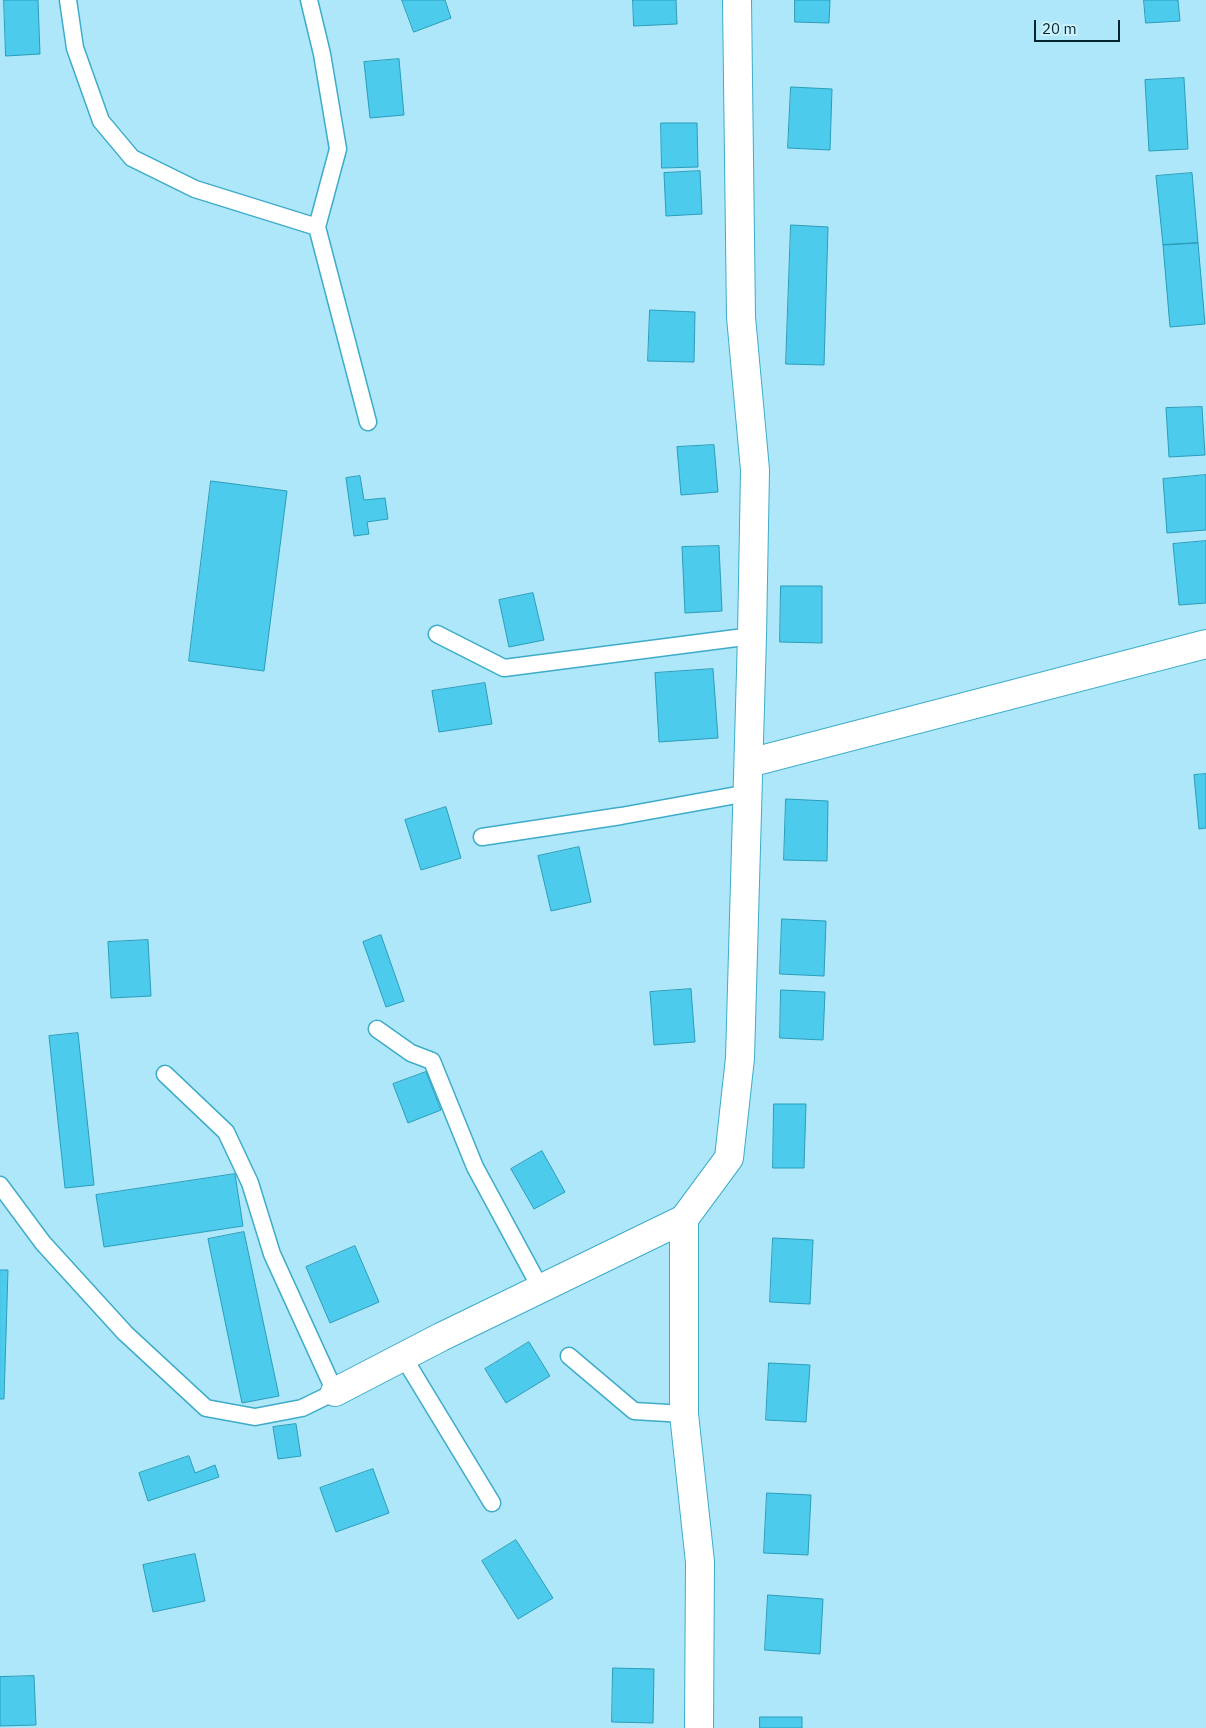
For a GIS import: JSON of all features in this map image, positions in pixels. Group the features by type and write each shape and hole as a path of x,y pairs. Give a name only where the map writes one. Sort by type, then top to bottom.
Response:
{"street":[{"path":"335,1392 404,1358 441,1337 684,1219 729,1158 740,1058 755,470 741,317 737,0"},
{"path":"749,763 1206,644"},
{"path":"684,1219 684,1414 700,1562 699,1728"}],"lane":[{"path":"68,0 75,48 101,121 132,158 195,189 317,227"},
{"path":"309,0 322,54 338,149 317,227 368,422"},
{"path":"437,634 504,668 752,636"},
{"path":"482,837 621,816 748,793"},
{"path":"377,1029 411,1053 432,1062 475,1167 541,1289"},
{"path":"0,1185 42,1243 125,1333 206,1408 255,1417 302,1408 335,1392 272,1254 250,1183 226,1132 165,1074"},
{"path":"569,1356 634,1411 684,1414"},
{"path":"404,1358 492,1504"}],"building":[{"path":"4,0 38,0 40,54 6,56"},
{"path":"402,0 445,0 451,18 414,32"},
{"path":"633,0 676,0 677,24 634,26"},
{"path":"795,0 830,0 829,23 795,22"},
{"path":"1144,0 1178,0 1180,21 1146,23"},
{"path":"399,59 404,115 370,118 364,62"},
{"path":"1184,78 1188,149 1149,151 1145,80"},
{"path":"791,87 832,89 830,150 788,148"},
{"path":"661,123 697,123 698,167 662,168"},
{"path":"700,171 702,214 666,216 664,173"},
{"path":"1192,173 1198,243 1163,245 1156,176"},
{"path":"791,225 828,227 824,365 786,364"},
{"path":"1198,243 1205,324 1170,327 1163,245"},
{"path":"650,310 695,312 694,362 648,361"},
{"path":"1202,407 1205,455 1169,457 1166,408"},
{"path":"714,445 718,492 681,495 677,447"},
{"path":"1206,475 1206,530 1167,533 1163,479"},
{"path":"360,476 364,500 385,498 388,519 367,522 369,534 354,536 346,478"},
{"path":"211,481 287,491 264,671 189,661"},
{"path":"1206,541 1206,603 1179,605 1173,544"},
{"path":"719,546 722,611 685,613 682,547"},
{"path":"781,586 822,586 822,643 780,642"},
{"path":"533,593 544,640 509,647 499,600"},
{"path":"713,669 718,738 659,742 655,673"},
{"path":"485,683 492,724 439,732 432,691"},
{"path":"1206,774 1206,828 1199,829 1194,775"},
{"path":"786,799 828,801 827,861 784,860"},
{"path":"446,807 461,858 421,870 405,820"},
{"path":"579,847 591,902 551,911 538,856"},
{"path":"782,919 826,921 824,976 780,974"},
{"path":"381,935 404,1001 386,1007 363,942"},
{"path":"148,940 151,996 111,998 108,942"},
{"path":"691,989 695,1042 654,1045 650,992"},
{"path":"781,990 825,992 823,1040 780,1038"},
{"path":"78,1033 94,1185 65,1188 49,1036"},
{"path":"426,1072 441,1110 408,1123 393,1084"},
{"path":"774,1104 806,1104 804,1168 773,1168"},
{"path":"542,1151 565,1192 534,1209 511,1169"},
{"path":"235,1174 243,1226 104,1247 96,1195"},
{"path":"244,1232 279,1396 242,1403 208,1239"},
{"path":"773,1238 813,1240 810,1304 770,1302"},
{"path":"355,1246 379,1302 330,1323 306,1267"},
{"path":"0,1270 8,1270 4,1399 0,1399"},
{"path":"529,1342 550,1376 506,1403 485,1369"},
{"path":"769,1363 810,1365 806,1422 766,1420"},
{"path":"296,1424 301,1456 278,1459 273,1427"},
{"path":"189,1456 195,1473 215,1465 219,1477 148,1501 139,1473"},
{"path":"373,1469 389,1513 336,1532 320,1488"},
{"path":"767,1493 811,1495 808,1555 764,1553"},
{"path":"516,1540 553,1598 518,1619 482,1561"},
{"path":"195,1554 205,1601 153,1612 143,1565"},
{"path":"768,1595 823,1599 820,1654 765,1650"},
{"path":"613,1668 654,1669 653,1723 612,1722"},
{"path":"34,1676 36,1725 0,1726 0,1677"},
{"path":"760,1717 802,1717 802,1728 760,1728"}]}
